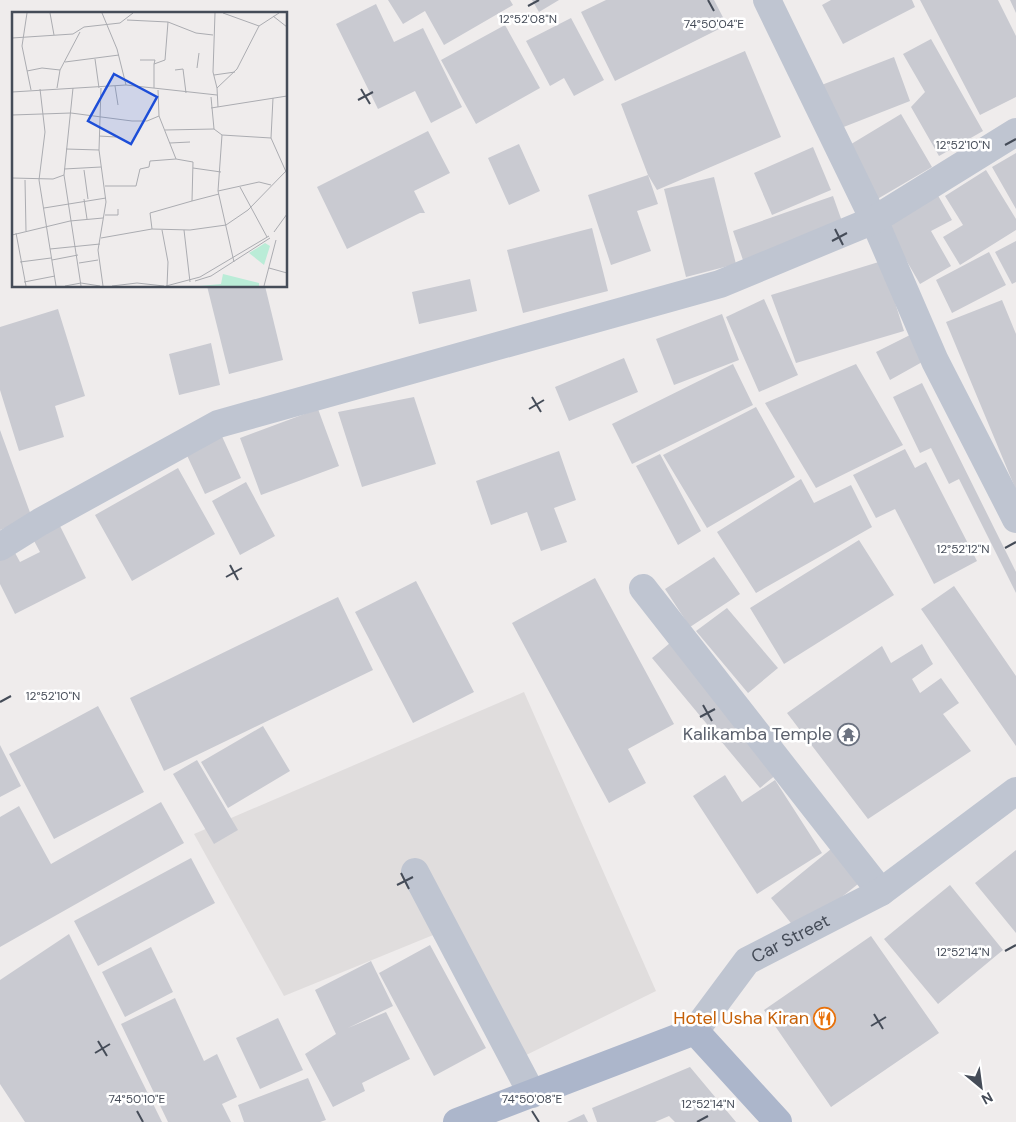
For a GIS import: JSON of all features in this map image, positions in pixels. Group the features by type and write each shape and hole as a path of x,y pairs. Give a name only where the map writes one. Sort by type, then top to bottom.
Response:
{"main road":[{"path":"457,1122 695,1031 778,1122"}],"street":[{"path":"767,0 874,220 935,360 1016,519"},
{"path":"0,547 40,522 218,424 720,284 874,220 1016,132"},
{"path":"643,588 881,892"},
{"name":"Car Street","path":"695,1031 746,961 881,892 1016,790"},
{"path":"415,872 532,1094"}],"shaded area":[{"path":"524,692 656,991 508,1064 443,931 284,996 194,834"}],"building":[{"path":"388,0 510,0 513,5 444,45 425,11 403,24"},
{"path":"532,0 559,0 539,12"},
{"path":"606,0 714,0 727,25 615,81 581,12"},
{"path":"831,0 912,0 915,7 843,44 822,5"},
{"path":"920,0 998,0 1016,36 1016,97 980,115"},
{"path":"1010,0 1016,0 1016,13"},
{"path":"376,4 394,42 423,28 462,107 431,123 415,91 378,109 336,24"},
{"path":"571,18 604,80 574,96 564,78 550,86 526,41"},
{"path":"505,25 540,88 476,124 441,60"},
{"path":"931,39 983,131 939,156 911,107 925,92 903,54"},
{"path":"745,51 781,137 657,190 648,175 621,104"},
{"path":"894,57 910,101 836,130 819,86"},
{"path":"901,114 932,167 874,201 843,149"},
{"path":"428,131 450,173 414,191 425,213 420,213 347,249 317,187"},
{"path":"519,144 540,191 509,205 488,158"},
{"path":"813,147 831,190 772,215 754,173"},
{"path":"1016,153 1016,209 992,167"},
{"path":"986,170 1016,219 1016,230 960,265 943,237 963,225 945,196"},
{"path":"648,175 658,204 637,211 651,251 611,265 588,195"},
{"path":"714,177 736,264 686,277 664,189"},
{"path":"936,192 952,220 931,231 951,266 920,284 884,222"},
{"path":"833,196 844,227 744,263 733,231"},
{"path":"592,228 608,291 523,313 507,250"},
{"path":"1016,241 1016,282 1012,284 995,252"},
{"path":"989,252 1006,285 952,313 936,280"},
{"path":"882,261 904,331 796,363 771,295"},
{"path":"470,279 477,311 419,324 412,292"},
{"path":"208,288 265,288 283,360 229,374"},
{"path":"764,299 798,375 759,392 726,317"},
{"path":"1002,300 1016,334 1016,490 946,322"},
{"path":"58,309 85,396 55,406 64,437 19,451 0,390 0,327"},
{"path":"722,314 739,360 674,385 656,339"},
{"path":"910,335 924,361 890,380 876,352"},
{"path":"211,343 220,385 179,395 169,354"},
{"path":"624,358 638,392 569,421 555,387"},
{"path":"733,364 753,405 632,464 612,424"},
{"path":"856,364 903,445 816,488 765,403"},
{"path":"922,383 1016,572 1016,593 959,479 949,484 931,448 920,453 893,397"},
{"path":"414,397 436,464 362,487 338,412"},
{"path":"756,407 795,477 707,528 663,455"},
{"path":"318,409 339,466 261,495 240,438"},
{"path":"0,430 32,518 0,530"},
{"path":"220,432 241,478 205,494 184,449"},
{"path":"905,449 915,468 926,462 977,561 934,584 895,509 876,518 853,475"},
{"path":"559,451 576,500 554,508 567,542 541,551 527,512 491,525 476,481"},
{"path":"660,454 701,531 678,545 636,466"},
{"path":"178,468 215,534 132,581 95,515"},
{"path":"801,479 814,503 851,485 872,527 756,593 717,532"},
{"path":"246,482 275,536 240,555 212,501"},
{"path":"59,524 86,578 15,614 0,584 0,558 14,551 20,562 40,552 32,537"},
{"path":"859,540 894,595 784,664 750,608"},
{"path":"714,557 740,594 690,627 665,589"},
{"path":"595,578 674,724 628,749 646,783 609,803 512,623"},
{"path":"416,581 474,692 413,723 355,612"},
{"path":"954,586 1016,676 1016,746 921,609"},
{"path":"338,597 373,670 164,771 130,698"},
{"path":"727,608 778,668 748,693 696,631"},
{"path":"670,643 777,774 760,788 652,658"},
{"path":"922,644 933,664 912,679 920,693 941,678 959,703 943,714 971,751 868,819 787,713 882,646 891,663"},
{"path":"98,706 144,792 54,839 9,754"},
{"path":"263,726 290,771 228,808 201,762"},
{"path":"0,745 21,786 0,797"},
{"path":"197,760 238,830 214,844 173,774"},
{"path":"725,775 742,802 775,780 822,853 757,894 693,796"},
{"path":"161,802 184,843 0,947 0,817 19,806 51,864"},
{"path":"831,849 858,884 798,932 771,898"},
{"path":"1016,850 1016,933 975,883"},
{"path":"191,858 215,903 98,966 74,921"},
{"path":"950,885 1003,950 938,1004 884,939"},
{"path":"69,934 162,1122 25,1122 0,1084 0,980"},
{"path":"871,936 939,1033 831,1107 764,1010"},
{"path":"430,945 486,1048 434,1076 379,973"},
{"path":"151,947 173,992 125,1017 102,972"},
{"path":"371,961 393,1006 348,1028 386,1012 410,1059 362,1083 365,1091 333,1107 305,1054 336,1034 315,990"},
{"path":"175,998 204,1061 217,1054 237,1097 222,1104 231,1122 168,1122 121,1024"},
{"path":"278,1018 303,1070 260,1089 236,1038"},
{"path":"690,1067 736,1122 675,1122 669,1116 655,1122 597,1122 592,1108"},
{"path":"308,1078 326,1120 320,1122 244,1122 238,1105"},
{"path":"584,1114 588,1122 567,1122"}],"place":[{"name":"Kalikamba Temple","path":"848,734"},
{"name":"Hotel Usha Kiran","path":"825,1018"}]}
